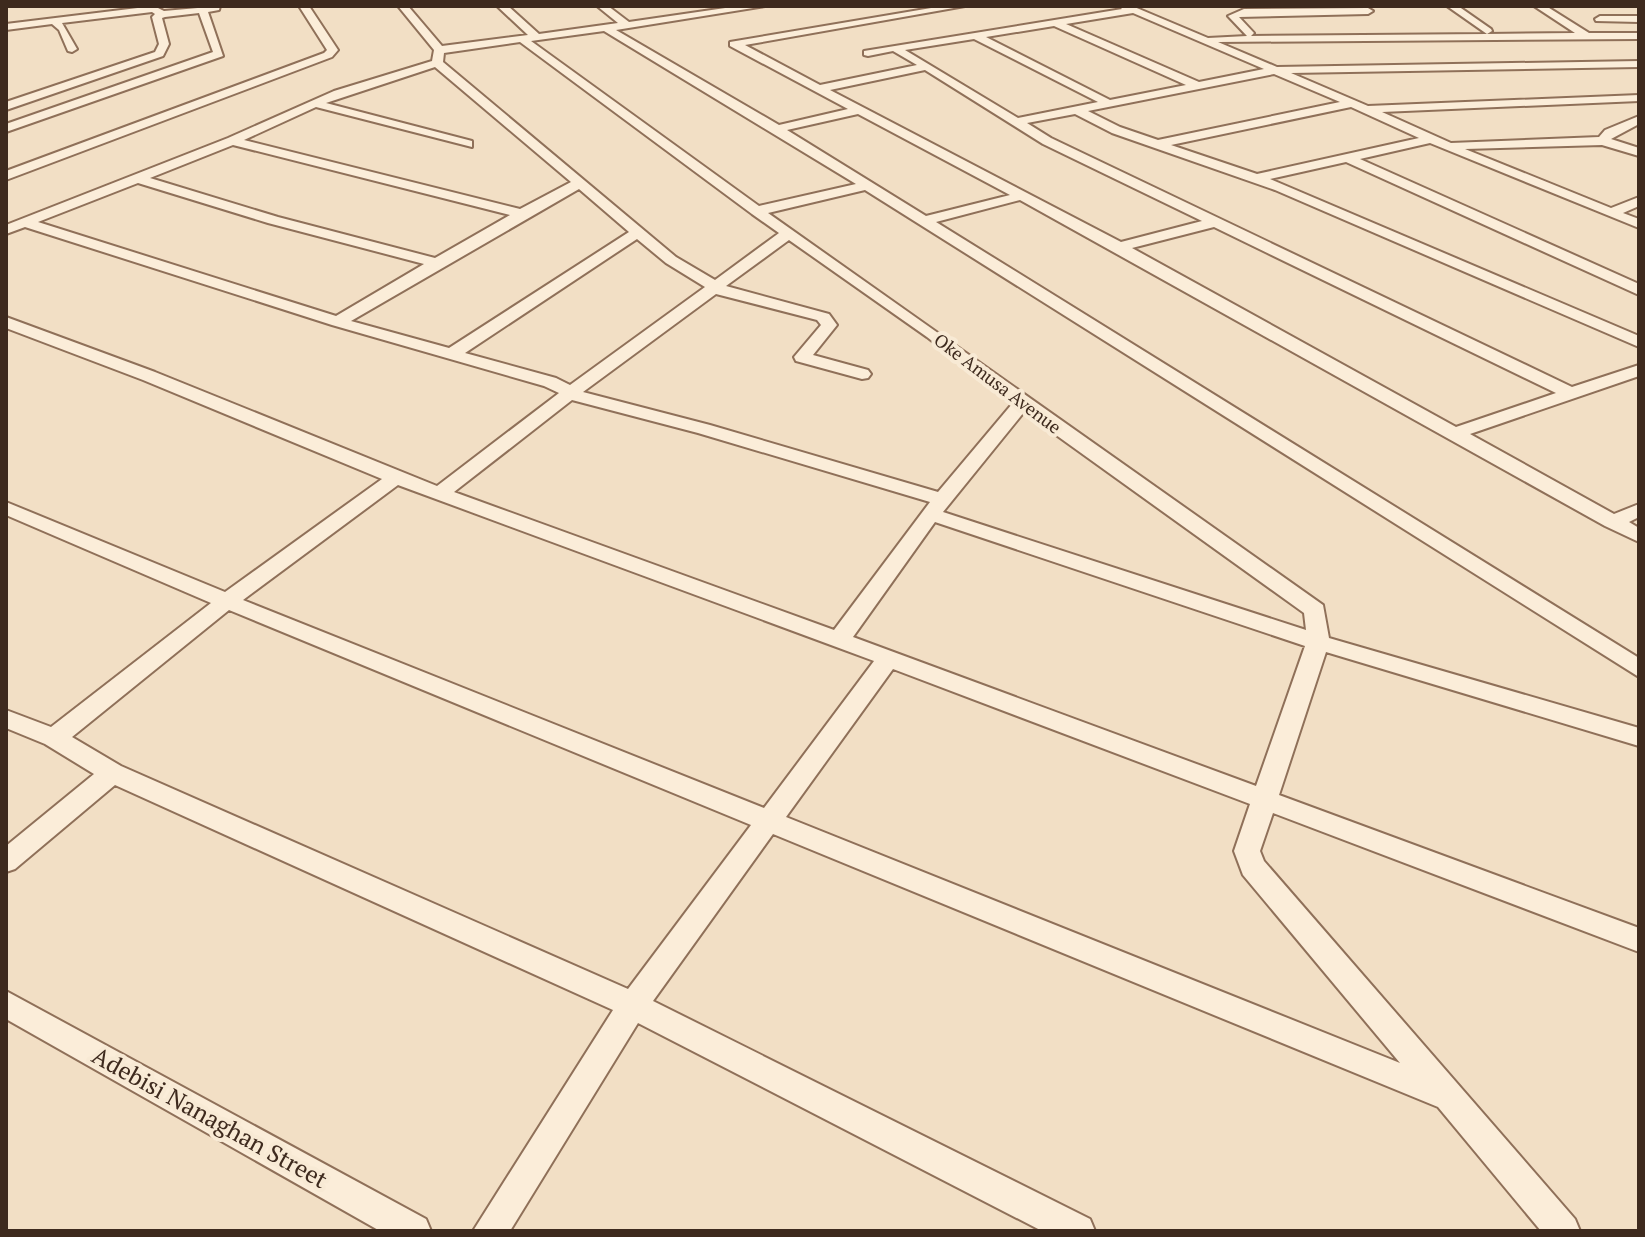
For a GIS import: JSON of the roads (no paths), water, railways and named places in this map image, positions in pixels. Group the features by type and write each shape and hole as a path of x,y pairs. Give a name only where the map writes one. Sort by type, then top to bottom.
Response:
{"street":[{"path":"6,106 159,54 164,44 157,17 162,14 233,6"},
{"path":"6,176 328,55 333,50 304,6"},
{"path":"403,6 438,56 636,233 713,287 823,317 829,325 802,357 862,374"},
{"name":"Oke Amusa Avenue","path":"502,6 529,38 757,211 1315,610 1318,642"},
{"path":"602,6 627,25"},
{"path":"700,6 711,13"},
{"path":"6,230 438,56 529,38 760,6"},
{"path":"960,6 734,42 817,89 1119,247 1639,536"},
{"path":"1452,6 1487,31"},
{"path":"1539,6 1587,36"},
{"path":"868,53 1129,8 1278,70 1431,139 1639,224"},
{"path":"1249,33 1233,16 1277,8 1372,14 1394,31"},
{"path":"6,27 141,10 154,9 162,14"},
{"path":"6,128 219,54 202,9"},
{"path":"1600,19 1639,19"},
{"path":"54,21 63,29 72,49"},
{"path":"1055,22 1200,87"},
{"path":"1447,22 1473,22"},
{"path":"606,28 777,129 1639,669"},
{"path":"977,36 1112,105"},
{"path":"1203,39 1639,36"},
{"path":"895,48 1020,121 1047,141 1568,392"},
{"path":"1020,121 1278,70 1639,64"},
{"path":"817,89 927,66"},
{"path":"1508,67 1521,76"},
{"path":"70,83 79,70"},
{"path":"1535,84 1561,102"},
{"path":"1157,144 1359,106 1639,98"},
{"path":"1606,100 1639,110"},
{"path":"318,104 468,144"},
{"path":"777,129 859,110"},
{"path":"1079,111 1116,130 1258,178 1639,342"},
{"path":"1603,141 1609,133 1639,120"},
{"path":"1258,178 1431,139"},
{"path":"232,141 522,214"},
{"path":"1447,145 1603,141 1639,152"},
{"path":"1347,158 1639,290"},
{"path":"139,179 273,220 437,263"},
{"path":"338,322 578,184"},
{"path":"757,211 865,186"},
{"path":"923,221 1022,196"},
{"path":"1610,213 1639,201"},
{"path":"1119,247 1216,222"},
{"path":"26,223 338,322 550,382 585,400 704,429 937,507 1318,642 1639,737"},
{"path":"452,354 636,233"},
{"path":"441,493 570,393 789,233"},
{"path":"8,325 149,376 396,478 839,640 1639,940"},
{"path":"1453,434 1639,370"},
{"path":"839,640 937,507 1022,403"},
{"path":"54,738 227,601 396,478"},
{"path":"6,508 227,601 1448,1097"},
{"path":"1612,522 1639,510"},
{"path":"1318,642 1247,851 1253,867 1563,1231"},
{"path":"490,1231 523,1184 633,1005 887,660"},
{"path":"6,719 54,738 112,773 633,1005 1078,1231"},
{"path":"6,861 112,773"},
{"name":"Adebisi Nanaghan Street","path":"6,1004 414,1231"}]}
